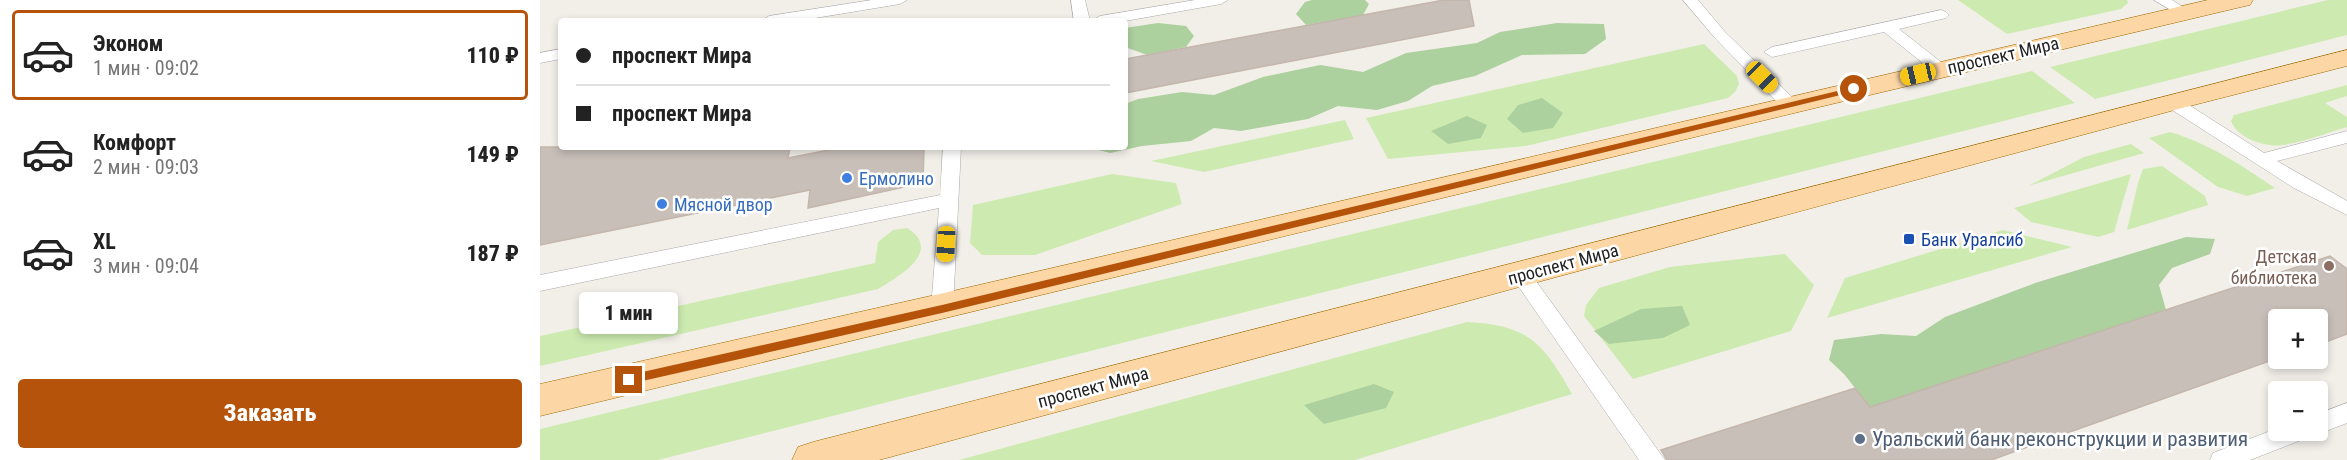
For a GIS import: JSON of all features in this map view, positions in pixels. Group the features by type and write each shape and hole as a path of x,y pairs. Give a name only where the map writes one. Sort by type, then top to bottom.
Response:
{"main road":[{"name":"проспект Мира","path":"540,400 942,309 1940,69 2173,7 2241,0"},
{"name":"проспект Мира","path":"813,460 2347,58"}],"lane":[{"path":"788,18 900,0"},
{"path":"1078,0 1081,18"},
{"path":"1117,18 1221,0"},
{"path":"1690,0 1720,35 1790,105"},
{"path":"1772,52 1941,15"},
{"path":"1887,27 1940,69"},
{"path":"540,58 558,55"},
{"path":"2172,102 2301,184 2347,209"},
{"path":"2262,159 2347,137"},
{"path":"942,309 952,150"},
{"path":"540,283 948,200"},
{"path":"1521,275 1653,460"},
{"path":"2328,420 2347,413"},
{"path":"2222,460 2272,441"}],"green space":[{"path":"1365,0 1369,4 1363,15 1306,25 1296,14 1305,2"},
{"path":"1958,0 2127,0 2128,3 2121,9 2007,34"},
{"path":"2328,0 2347,0 2347,35 2095,99 2050,67"},
{"path":"1158,23 1186,26 1194,36 1186,47 1147,55 1128,48 1128,28"},
{"path":"1557,23 1604,24 1606,39 1585,54 1522,55 1475,76 1432,86 1408,101 1377,110 1338,106 1308,119 1241,131 1214,128 1191,141 1128,149 1128,103 1138,99 1182,92 1214,95 1263,77 1320,65 1363,72 1406,53 1477,43 1500,32"},
{"path":"1704,44 1737,76 1739,84 1728,98 1526,146 1388,159 1366,118"},
{"path":"2032,71 2075,103 658,460 540,460 540,429"},
{"path":"2347,85 2347,96 2325,103 2347,117 2347,127 2299,142 2276,146 2261,143 2239,132 2231,121 2234,115"},
{"path":"1542,98 1563,113 1553,128 1523,133 1507,119 1518,105"},
{"path":"1467,116 1487,125 1481,138 1448,144 1431,131"},
{"path":"1345,120 1354,139 1204,172 1151,161"},
{"path":"2170,132 2212,149 2275,188 2247,196 2218,187 2149,138"},
{"path":"2131,144 2144,153 2028,186 2084,157"},
{"path":"1099,150 1124,150 1110,153"},
{"path":"2162,166 2205,196 2208,205 2127,230 2143,169"},
{"path":"1112,174 1176,183 1182,204 1035,255 982,255 970,243 973,205"},
{"path":"2131,174 2114,232 2098,237 2031,222 2014,208"},
{"path":"907,228 917,237 921,246 919,254 906,270 878,289 540,366 540,336 875,263 878,242 893,230"},
{"path":"2003,230 2072,247 1827,318 1845,278"},
{"path":"2186,237 2215,239 2210,254 2172,268 2159,285 2166,310 1870,407 1844,374 1829,360 1834,340 1881,334 1916,336 1945,317 2035,283"},
{"path":"1785,254 1814,285 1791,331 1633,379 1584,316 1586,305 1599,288 1670,267"},
{"path":"1682,306 1690,325 1663,338 1609,344 1594,331 1641,309"},
{"path":"1467,322 1505,327 1532,340 1552,362 1572,394 1355,460 959,460"},
{"path":"1374,384 1394,392 1386,408 1324,424 1304,405"}],"building":[{"path":"1444,0 1469,0 1474,26 1128,92 1128,58"},
{"path":"540,147 558,147 558,150 789,150 788,158 829,150 924,150 923,183 808,208 810,190 540,245"},
{"path":"2330,256 2347,269 2347,334 2328,341 2328,309 2268,309 2268,362 1991,460 1667,460 1661,450 1855,388 1870,407"}],"place":[{"name":"Ермолино","path":"847,178"},
{"name":"Мясной двор","path":"662,204"},
{"name":"Банк Уралсиб","path":"1909,239"},
{"name":"Детская библиотека","path":"2329,266"},
{"name":"Уральский банк реконструкции и развития","path":"1860,439"}],"route":[{"path":"629,380 942,309 1854,89"}]}
